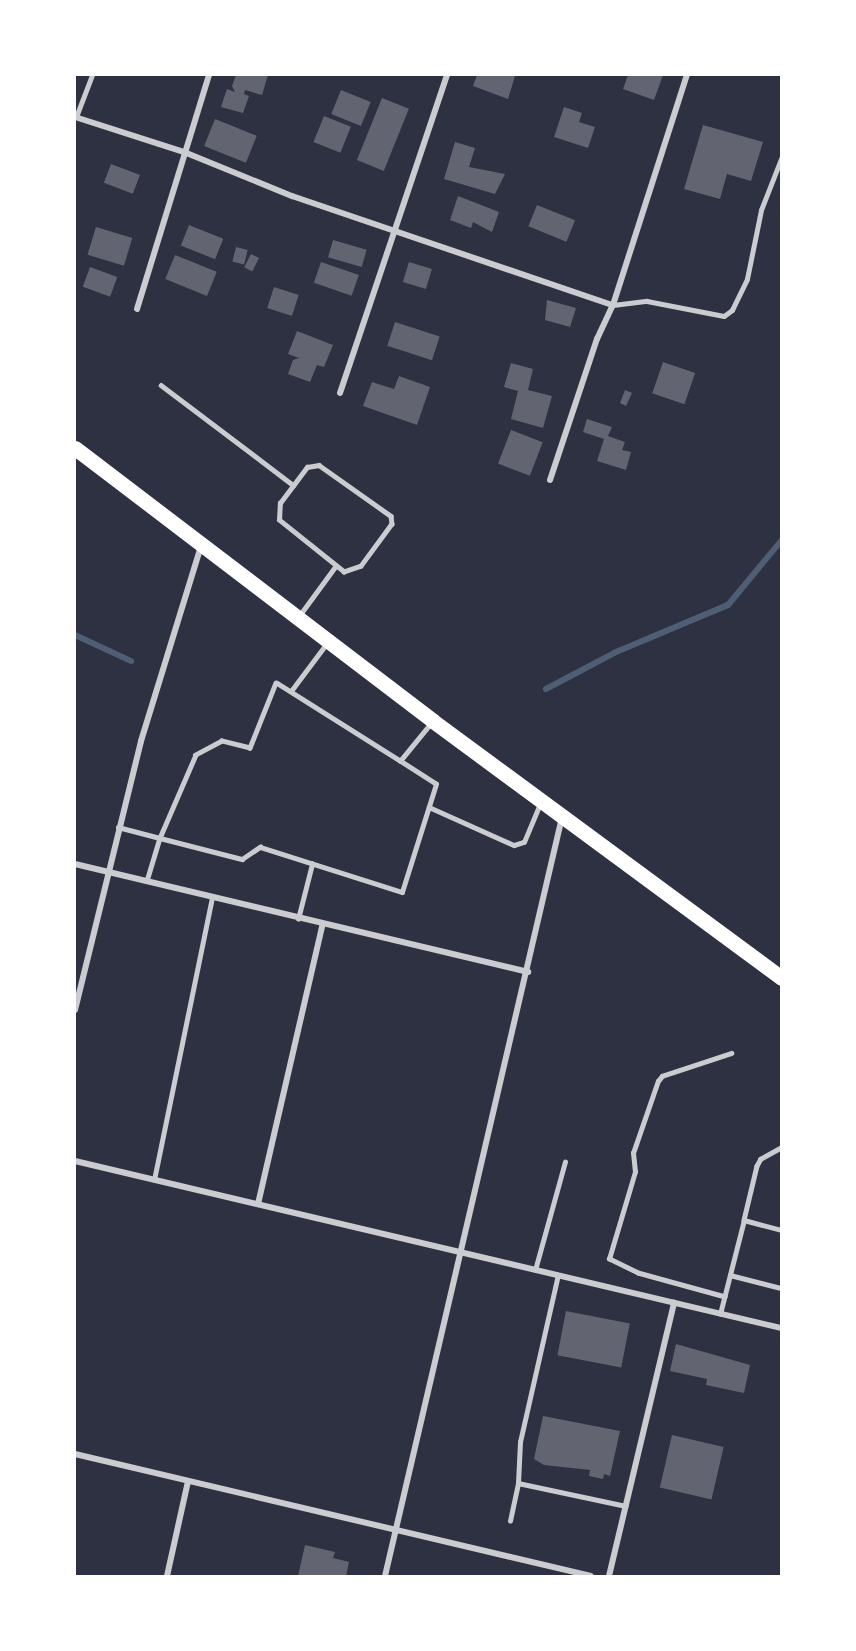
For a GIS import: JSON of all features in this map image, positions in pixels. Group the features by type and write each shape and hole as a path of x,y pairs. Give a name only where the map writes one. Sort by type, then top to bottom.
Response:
{"main road":[{"path":"75,448 201,546 562,818 781,978"}],"street":[{"path":"137,309 209,75"},
{"path":"340,393 397,230 447,75"},
{"path":"550,480 597,339 613,305 687,75"},
{"path":"76,117 184,152 291,196 613,305"},
{"path":"75,1010 118,827 201,546"},
{"path":"385,1576 463,1253 562,818"},
{"path":"75,864 322,926 528,972"},
{"path":"258,1204 322,926"},
{"path":"75,1161 781,1328"},
{"path":"609,1576 674,1303"},
{"path":"75,1454 591,1576"},
{"path":"167,1576 188,1481"}],"lane":[{"path":"76,117 92,75"},
{"path":"613,305 647,302 724,316 732,310 747,279 761,210 781,159"},
{"path":"161,385 293,485"},
{"path":"319,465 391,516 392,524 361,566 344,572 335,567 279,520 280,503 307,467 319,465"},
{"path":"297,618 335,567"},
{"path":"291,691 328,642"},
{"path":"118,827 160,838 242,859 260,847 402,892 436,784 276,683 250,748 222,741 196,755 160,838 147,881"},
{"path":"400,761 433,721"},
{"path":"429,807 514,844 524,842 541,802"},
{"path":"297,920 312,864"},
{"path":"154,1180 212,898"},
{"path":"725,1297 638,1273 609,1259 635,1172 633,1153 657,1081 662,1076 731,1053"},
{"path":"720,1314 757,1166 761,1159 781,1148"},
{"path":"535,1270 565,1162"},
{"path":"744,1220 781,1230"},
{"path":"510,1521 518,1483 520,1442 558,1275"},
{"path":"730,1275 781,1288"},
{"path":"518,1483 626,1506"}],"building":[{"path":"236,75 268,75 262,95 245,90 244,94 249,96 243,113 221,107 227,89 235,92 232,86"},
{"path":"477,75 515,76 508,99 473,86"},
{"path":"628,75 663,75 654,100 623,89"},
{"path":"341,90 371,102 361,126 331,114"},
{"path":"382,98 409,109 384,171 357,160"},
{"path":"564,107 582,113 579,122 595,127 588,148 554,137"},
{"path":"324,116 351,127 340,153 314,142"},
{"path":"215,119 257,136 246,163 204,146"},
{"path":"703,125 763,142 751,181 727,174 720,199 684,189"},
{"path":"455,142 475,148 469,167 505,174 495,194 444,179"},
{"path":"111,164 140,175 133,194 104,183"},
{"path":"458,196 499,212 492,232 473,222 471,228 450,220"},
{"path":"537,205 575,220 566,242 528,226"},
{"path":"189,225 223,239 215,259 181,245"},
{"path":"96,227 132,238 124,266 88,255"},
{"path":"333,240 367,250 362,267 328,257"},
{"path":"236,247 248,250 244,264 232,262"},
{"path":"251,254 259,258 252,271 244,267"},
{"path":"175,255 217,272 207,296 165,279"},
{"path":"321,262 359,275 352,296 314,283"},
{"path":"409,262 432,269 426,289 403,282"},
{"path":"90,267 117,277 110,297 83,287"},
{"path":"274,287 299,295 292,316 267,308"},
{"path":"547,300 576,308 570,327 545,320"},
{"path":"395,322 440,337 432,360 387,346"},
{"path":"297,331 333,345 324,367 317,365 310,382 288,374 293,360 299,358 288,354"},
{"path":"663,362 695,373 684,404 652,393"},
{"path":"511,363 533,369 528,390 552,396 543,428 511,419 518,391 504,387"},
{"path":"399,376 430,387 417,425 363,406 372,382 394,389"},
{"path":"625,390 632,393 626,406 620,403"},
{"path":"587,419 612,427 608,436 625,442 622,450 631,452 626,470 597,461 604,439 583,432"},
{"path":"511,430 543,442 530,476 498,464"},
{"path":"566,1311 630,1323 621,1368 557,1355"},
{"path":"676,1344 750,1365 744,1393 706,1385 707,1379 670,1371"},
{"path":"543,1416 620,1431 610,1476 604,1474 603,1479 589,1476 590,1470 544,1465 534,1459"},
{"path":"672,1435 724,1447 711,1500 660,1488"},
{"path":"305,1545 335,1552 333,1558 349,1562 346,1576 298,1576"}],"waterway":[{"path":"546,689 616,652 728,605 781,541"},
{"path":"75,635 131,661"}]}
